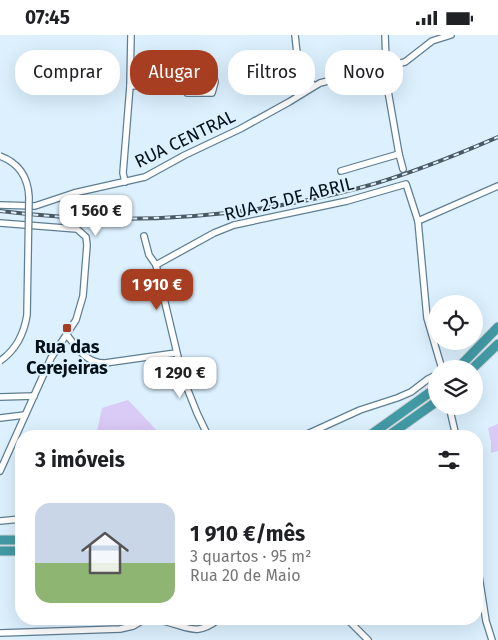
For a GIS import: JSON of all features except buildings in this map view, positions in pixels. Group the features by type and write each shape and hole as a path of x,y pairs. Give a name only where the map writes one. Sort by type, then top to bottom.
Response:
{"highway":[{"path":"466,360 498,327"},
{"path":"481,360 498,344"},
{"path":"377,430 428,394"},
{"path":"396,430 428,408"},
{"path":"0,540 15,540"},
{"path":"0,551 15,551"}],"street":[{"path":"131,35 131,50"},
{"path":"295,35 297,50"},
{"path":"386,35 386,50"},
{"name":"RUA CENTRAL","path":"403,63 432,41 451,35"},
{"path":"213,74 212,93 190,94 186,91 185,84 185,76 187,75 213,74"},
{"path":"125,182 123,173 130,85"},
{"name":"RUA CENTRAL","path":"0,205 35,206 74,193 145,177 273,111 299,95"},
{"path":"389,95 399,155 404,169"},
{"path":"341,171 399,155"},
{"path":"0,156 10,160 22,172 27,181 29,197 26,326 18,343 0,361"},
{"name":"RUA 25 DE ABRIL","path":"156,265 214,233 234,225 347,201 406,183 418,221"},
{"path":"439,360 427,317 418,221 498,186"},
{"path":"0,223 77,229 86,237 87,245 83,296 76,320 50,358 18,430"},
{"path":"144,236 149,255 156,265 183,378 205,430"},
{"path":"67,335 85,356 95,363 176,353"},
{"path":"315,430 360,410 411,392 428,379"},
{"path":"0,397 34,396"},
{"path":"0,418 25,415"},
{"path":"451,415 455,430"},
{"path":"0,471 15,437"},
{"path":"0,521 15,520"},
{"path":"483,602 492,640"},
{"path":"0,633 120,629 135,625"},
{"path":"178,625 191,630 208,625"},
{"path":"353,625 368,640"}],"shaded area":[{"path":"128,400 156,430 97,430 102,408"},
{"path":"498,424 498,451 491,453 488,428"}],"railway":[{"path":"0,211 45,216 91,218 183,217 228,213 318,198 363,187 432,164 498,137"}],"place":[{"name":"Rua das Cerejeiras","path":"67,328"}]}
